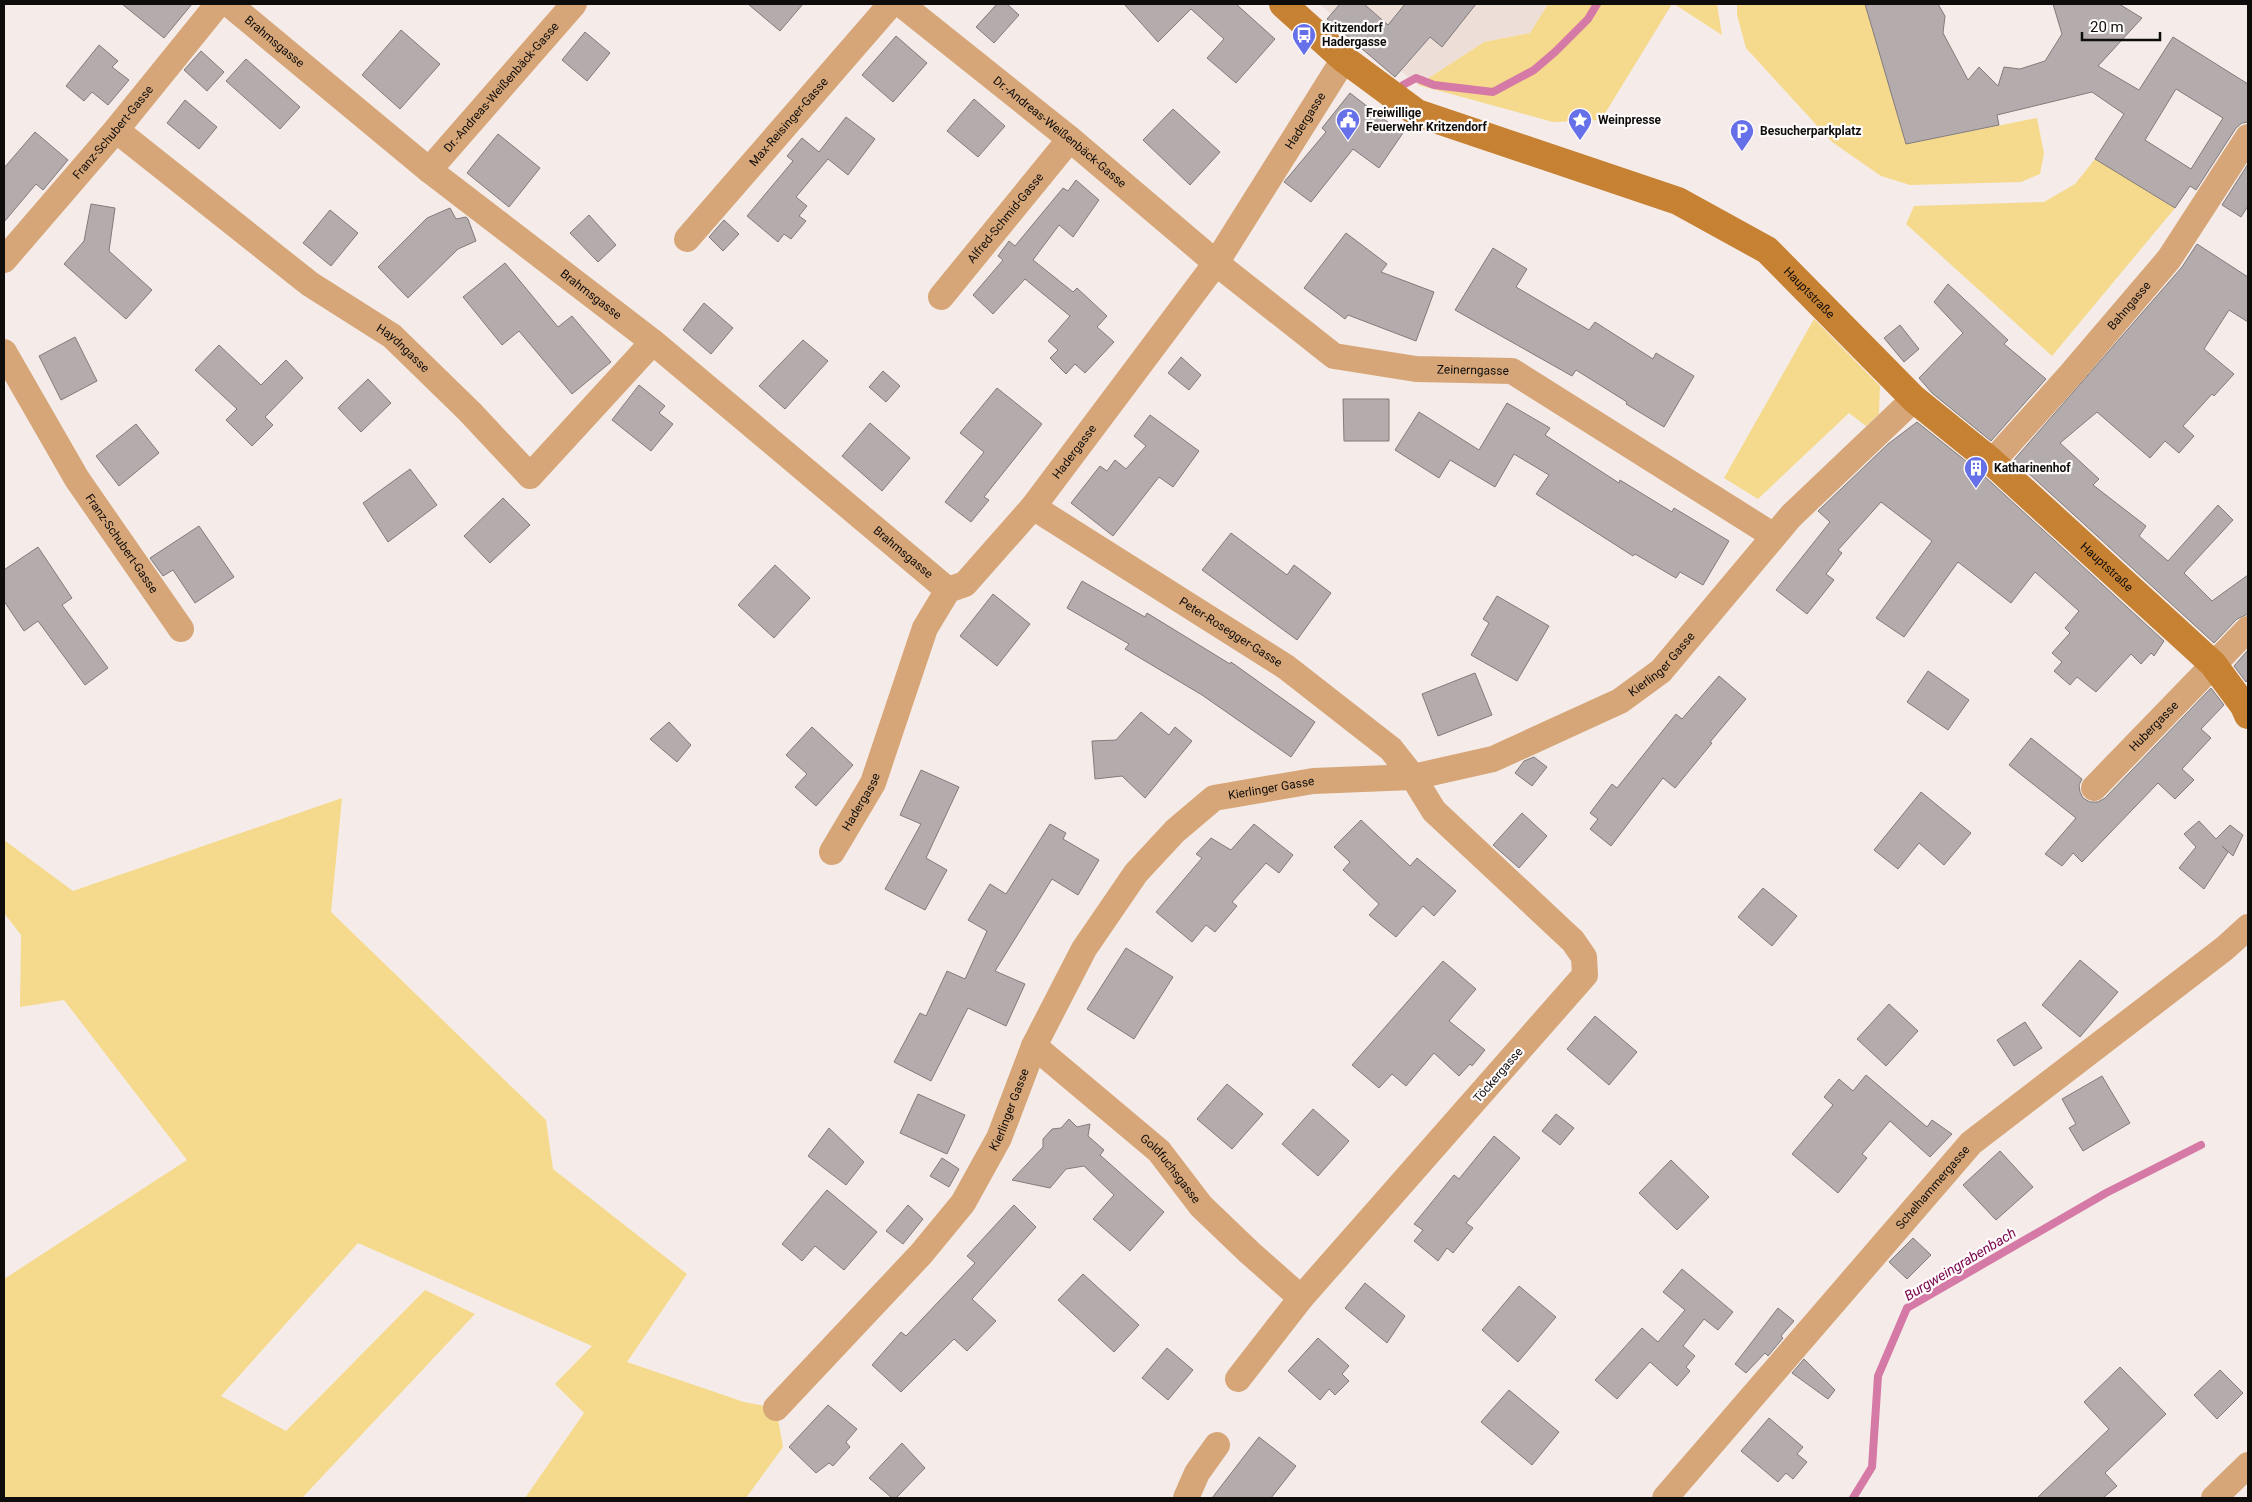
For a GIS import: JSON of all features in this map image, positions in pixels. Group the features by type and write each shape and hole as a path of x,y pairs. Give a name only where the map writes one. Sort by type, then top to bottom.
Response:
{"main road":[{"name":"Hauptstraße","path":"1283,4 1344,60 1416,113 1678,201 1766,250 1914,399 1992,462 2213,664 2244,706 2248,715"}],"street":[{"name":"Franz-Schubert-Gasse","path":"4,260 116,130 218,4"},
{"name":"Brahmsgasse","path":"229,4 429,170 653,342 948,590"},
{"name":"Dr.-Andreas-Weißenbäck-Gasse","path":"429,170 574,4"},
{"name":"Max-Reisinger-Gasse","path":"687,239 891,4"},
{"name":"Dr.-Andreas-Weißenbäck-Gasse","path":"901,4 1070,139 1216,264"},
{"name":"Hadergasse","path":"832,852 873,783 925,628 948,590 965,584 1033,507 1216,264 1344,60"},
{"name":"Haydngasse","path":"116,130 310,284 392,336 470,412 530,476 653,342"},
{"name":"Bahngasse","path":"1992,462 2071,374 2169,259 2248,137"},
{"name":"Alfred-Schmid-Gasse","path":"941,297 1070,139"},
{"name":"Zeinerngasse","path":"1216,264 1334,356 1416,369 1512,371 1774,536"},
{"name":"Franz-Schubert-Gasse","path":"4,352 77,479 181,630"},
{"name":"Kierlinger Gasse","path":"776,1408 921,1254 962,1204 999,1138 1034,1046 1084,949 1136,873 1176,831 1214,798 1313,781 1413,777 1493,759 1620,701 1661,671 1791,516 1914,399"},
{"name":"Peter-Rosegger-Gasse","path":"1033,507 1286,667 1392,749 1413,777"},
{"name":"Hubergasse","path":"2094,788 2248,629"},
{"name":"Töckergasse","path":"1238,1379 1301,1298 1585,975 1584,958 1574,941 1434,811 1413,777"},
{"name":"Schelhammergasse","path":"1665,1498 1971,1143 2225,948 2248,927"},
{"name":"Goldfuchsgasse","path":"1034,1046 1159,1151 1201,1206 1301,1298"},
{"path":"1186,1498 1197,1473 1217,1445"},
{"path":"2214,1498 2248,1465"}],"shaded area":[{"path":"1319,4 1548,4 1530,33 1484,42 1418,85"},
{"path":"1548,4 1672,4 1601,120 1553,122 1418,85 1484,42 1530,33"},
{"path":"1674,4 1717,4 1722,35"},
{"path":"1737,4 1865,4 1906,144 2037,118 2044,153 2040,174 2021,182 1910,185 1881,176 1832,142 1746,48 1737,15"},
{"path":"2095,159 2175,208 2052,356 1906,224 1914,206 2044,202 2075,184"},
{"path":"1814,319 1880,386 1879,414 1866,426 1849,413 1758,499 1724,478"},
{"path":"342,798 331,912 546,1120 553,1169 687,1274 627,1362 744,1402 776,1408 783,1447 746,1498 525,1498 584,1413 555,1384 592,1346 358,1243 221,1396 286,1431 425,1290 475,1314 302,1498 4,1498 4,1279 187,1160 64,1000 20,1007 21,935 4,913 4,840 73,891"}],"building":[{"path":"122,4 192,4 164,38"},
{"path":"748,4 803,4 780,31"},
{"path":"997,4 1007,4 1019,15 994,43 976,27"},
{"path":"1124,4 1236,4 1275,39 1236,83 1207,58 1224,39 1191,9 1158,42"},
{"path":"1340,4 1364,4 1388,25 1405,4 1476,4 1442,47 1430,37 1395,77 1327,19"},
{"path":"1865,4 1938,4 1945,16 1943,33 1968,80 1979,67 1998,86 2004,67 2020,69 2045,61 2062,34 2053,4 2119,4 2142,18 2098,66 2139,90 2173,37 2248,84 2248,122 2242,123 2236,128 2196,190 2190,186 2175,208 2095,159 2124,114 2092,92 1997,115 1999,125 1906,144","holes":["2176,89 2223,118 2191,169 2145,140"]},
{"path":"401,30 440,64 400,109 362,75"},
{"path":"585,32 610,53 587,81 562,60"},
{"path":"896,36 927,63 893,102 862,75"},
{"path":"99,45 118,61 112,67 129,80 108,105 92,92 84,101 66,86"},
{"path":"201,51 224,72 207,91 184,70"},
{"path":"246,59 300,107 280,129 226,81"},
{"name":"Freiwillige Feuerwehr Kritzendorf","path":"1350,93 1368,107 1366,109 1403,133 1379,168 1353,149 1311,202 1284,182 1326,132 1322,128"},
{"path":"974,99 1005,126 978,157 947,131"},
{"path":"185,100 217,127 199,149 167,123"},
{"path":"1173,109 1220,152 1190,185 1143,140"},
{"path":"846,117 875,139 848,175 828,159 796,197 807,206 799,216 806,221 791,239 784,234 778,242 747,216 793,161 787,156 802,138 819,152"},
{"path":"35,132 68,160 43,190 36,184 4,222 4,168"},
{"path":"498,134 540,168 509,207 467,173"},
{"path":"2248,164 2248,206 2241,217 2222,205"},
{"path":"1076,180 1099,200 1073,237 1059,225 1033,260 1073,292 1077,288 1107,316 1097,327 1114,342 1085,373 1075,364 1066,374 1050,358 1058,350 1048,341 1070,316 1025,279 993,314 973,295 1003,260 998,256 1009,241 1015,246 1063,188 1068,191"},
{"path":"91,204 115,208 109,251 152,290 126,319 64,264 84,241"},
{"path":"450,208 456,219 466,217 468,219 476,241 458,249 408,298 378,267 427,218"},
{"path":"330,210 358,233 331,266 303,243"},
{"path":"589,215 616,245 598,262 570,233"},
{"path":"724,220 739,234 723,251 709,237"},
{"path":"1346,233 1387,264 1381,272 1434,292 1416,341 1348,315 1345,319 1304,288"},
{"path":"2197,244 2248,277 2248,322 2229,310 2204,349 2234,374 2214,396 2212,394 2183,426 2194,436 2179,453 2165,441 2150,458 2097,412 2060,443 2099,479 2093,485 2146,526 2139,536 2168,561 2218,505 2233,520 2184,573 2212,601 2248,575 2248,614 2237,619 2214,643 2014,460 2182,267"},
{"path":"1493,248 1527,269 1516,287 1589,330 1595,322 1653,359 1656,353 1694,376 1664,427 1576,370 1572,376 1455,310"},
{"path":"505,263 558,327 572,316 611,362 572,394 519,331 502,345 463,297"},
{"path":"1948,284 2008,340 2004,344 2046,379 1991,441 1932,393 1919,378 1963,333 1934,302"},
{"path":"704,303 733,328 711,354 683,330"},
{"path":"1900,325 1919,349 1904,362 1884,338"},
{"path":"75,337 97,381 61,400 39,356"},
{"path":"803,340 828,361 785,409 759,386"},
{"path":"219,345 261,385 286,360 303,378 265,417 273,425 252,446 226,420 237,409 195,370"},
{"path":"1181,357 1201,375 1189,390 1168,373"},
{"path":"883,371 900,386 886,402 869,387"},
{"path":"368,379 391,403 361,432 338,408"},
{"path":"639,385 665,406 659,413 673,424 651,451 612,420"},
{"path":"997,388 1042,424 984,497 989,500 971,522 945,502 984,452 960,433"},
{"path":"1343,399 1389,399 1389,441 1344,441"},
{"path":"1507,403 1550,428 1545,435 1619,483 1620,480 1672,512 1674,508 1729,541 1703,585 1680,572 1676,578 1635,554 1633,556 1536,494 1549,475 1514,454 1495,487 1450,460 1439,478 1395,450 1419,412 1479,450"},
{"path":"1150,415 1199,451 1173,487 1159,477 1113,536 1071,503 1100,466 1107,471 1115,460 1126,469 1146,446 1134,436"},
{"path":"1917,422 1982,474 2164,641 2154,656 2151,653 2141,664 2131,654 2096,692 2077,677 2070,685 2054,671 2062,662 2052,653 2070,633 2065,628 2079,611 2035,572 2011,603 1958,562 1904,637 1876,618 1932,541 1881,502 1838,550 1842,553 1826,574 1834,580 1807,614 1776,590 1830,522 1818,511 1888,444"},
{"path":"870,423 910,458 882,491 842,456"},
{"path":"136,424 159,453 119,486 96,456"},
{"path":"410,469 437,505 388,542 363,503"},
{"path":"503,498 530,525 490,563 464,536"},
{"path":"199,526 234,577 195,603 173,570 163,576 150,558"},
{"path":"1231,533 1287,575 1294,565 1331,593 1297,640 1202,570"},
{"path":"38,547 72,598 62,605 108,668 85,685 38,621 24,631 4,601 4,570"},
{"path":"775,565 810,598 774,638 738,605"},
{"path":"1082,581 1145,617 1147,613 1230,664 1231,662 1315,722 1291,757 1202,695 1125,649 1129,644 1067,608"},
{"path":"993,594 1030,624 997,666 960,636"},
{"path":"1497,596 1549,626 1517,681 1471,655 1489,623 1483,619"},
{"path":"2248,650 2248,679 2246,682 2234,666"},
{"path":"1928,671 1969,700 1948,730 1907,702"},
{"path":"1475,673 1492,715 1438,736 1422,694"},
{"path":"1719,676 1746,699 1675,788 1663,778 1611,846 1590,829 1598,819 1590,813 1612,784 1617,788 1676,714 1682,719"},
{"path":"2211,688 2224,705 2201,729 2211,738 2182,769 2194,780 2175,799 2158,783 2082,862 2073,853 2062,866 2045,854 2076,818 2009,765 2031,738 2082,779 2079,785 2083,798 2090,802 2098,802 2105,798"},
{"path":"1141,712 1169,735 1175,727 1192,741 1145,798 1122,776 1095,779 1092,741 1116,740"},
{"path":"669,722 691,745 677,762 650,739"},
{"path":"812,727 853,765 816,806 795,787 807,774 786,755"},
{"path":"1534,757 1547,767 1532,786 1515,773 1524,761"},
{"path":"921,770 959,787 926,858 947,870 925,910 885,889 921,824 900,815"},
{"path":"1921,792 1971,833 1944,865 1919,843 1898,869 1874,850"},
{"path":"1522,813 1547,836 1519,868 1493,845"},
{"path":"1361,820 1410,866 1417,858 1456,891 1434,916 1423,906 1396,937 1369,915 1379,904 1343,870 1350,862 1334,847"},
{"path":"2199,821 2216,839 2230,825 2243,835 2233,856 2222,846 2228,852 2204,889 2179,868 2196,847 2184,834"},
{"path":"1050,824 1066,833 1063,839 1099,860 1078,895 1052,879 995,971 1025,984 1006,1026 968,1008 931,1081 894,1062 920,1013 926,1016 947,971 965,979 987,931 968,920 990,884 1006,894"},
{"path":"1254,824 1293,855 1279,873 1266,863 1232,902 1237,906 1215,932 1206,925 1192,942 1156,912 1202,858 1196,854 1211,838 1231,850"},
{"path":"1763,888 1797,916 1772,946 1738,917"},
{"path":"1126,948 1173,977 1134,1039 1087,1009"},
{"path":"2080,960 2118,992 2080,1037 2042,1005"},
{"path":"1443,961 1476,989 1449,1021 1485,1050 1472,1066 1470,1064 1459,1076 1434,1053 1406,1086 1392,1074 1379,1088 1352,1065"},
{"path":"1889,1004 1918,1031 1886,1066 1857,1039"},
{"path":"1595,1016 1637,1052 1609,1085 1567,1049"},
{"path":"2025,1022 2042,1048 2014,1066 1997,1040"},
{"path":"1866,1075 1927,1127 1932,1120 1952,1134 1930,1157 1890,1121 1862,1154 1867,1158 1838,1193 1792,1154 1833,1105 1824,1097 1839,1079 1853,1091"},
{"path":"2102,1076 2130,1123 2083,1151 2069,1128 2076,1124 2062,1099"},
{"path":"1227,1084 1263,1114 1232,1149 1197,1119"},
{"path":"918,1094 965,1115 947,1154 900,1133"},
{"path":"1313,1109 1349,1141 1318,1176 1282,1144"},
{"path":"1556,1114 1574,1128 1560,1145 1542,1131"},
{"path":"1069,1119 1077,1127 1090,1124 1088,1136 1104,1150 1100,1155 1164,1212 1130,1251 1093,1219 1114,1195 1084,1166 1066,1169 1050,1188 1012,1180 1043,1147 1043,1139 1052,1129 1061,1128"},
{"path":"829,1128 864,1162 846,1185 808,1156"},
{"path":"1494,1136 1520,1158 1466,1223 1473,1228 1453,1253 1447,1248 1438,1261 1414,1241 1423,1230 1414,1224 1454,1175 1459,1179"},
{"path":"2000,1151 2033,1187 1996,1220 1963,1185"},
{"path":"942,1158 959,1169 949,1187 930,1176"},
{"path":"1671,1160 1709,1197 1677,1230 1639,1193"},
{"path":"827,1190 877,1232 844,1270 815,1246 802,1261 782,1244"},
{"path":"908,1205 923,1219 903,1244 886,1231"},
{"path":"1014,1205 1036,1227 972,1299 996,1321 967,1351 954,1339 901,1392 872,1365 901,1332 906,1336 975,1263 967,1256"},
{"path":"1913,1238 1931,1255 1907,1279 1889,1262"},
{"path":"1682,1269 1733,1312 1718,1330 1704,1319 1683,1346 1695,1356 1686,1367 1690,1371 1677,1386 1650,1362 1617,1399 1595,1380 1642,1328 1658,1342 1685,1310 1663,1292"},
{"path":"1083,1274 1139,1325 1114,1352 1058,1300"},
{"path":"1365,1283 1405,1316 1387,1343 1345,1308"},
{"path":"1519,1286 1556,1317 1518,1362 1482,1330"},
{"path":"1778,1308 1794,1321 1768,1356 1765,1353 1746,1373 1735,1364"},
{"path":"1318,1338 1349,1366 1342,1374 1349,1381 1335,1395 1329,1389 1320,1400 1288,1371"},
{"path":"1167,1348 1193,1370 1168,1400 1142,1378"},
{"path":"1804,1359 1835,1390 1828,1399 1792,1373"},
{"path":"2120,1367 2166,1414 2105,1473 2117,1486 2103,1498 2037,1498 2109,1429 2084,1402"},
{"path":"2220,1370 2243,1393 2217,1419 2194,1395"},
{"path":"1509,1390 1559,1432 1532,1465 1481,1422"},
{"path":"828,1405 857,1429 846,1442 850,1447 833,1466 829,1463 816,1473 789,1447"},
{"path":"1769,1418 1803,1447 1797,1454 1807,1462 1793,1479 1786,1473 1778,1482 1741,1451"},
{"path":"1259,1437 1296,1466 1271,1498 1212,1498"},
{"path":"902,1443 925,1468 896,1498 892,1498 869,1478"}],"waterway":[{"path":"1403,85 1416,78 1434,85 1493,92 1534,70 1588,19 1597,4"},
{"name":"Burgweingrabenbach","path":"1853,1498 1872,1467 1878,1376 1907,1308 2106,1193 2201,1145"}],"place":[{"name":"Kritzendorf Hadergasse","path":"1304,56"},
{"name":"Freiwillige Feuerwehr Kritzendorf","path":"1348,141"},
{"name":"Weinpresse","path":"1580,141"},
{"name":"Besucherparkplatz","path":"1742,152"},
{"name":"Katharinenhof","path":"1976,489"}]}
